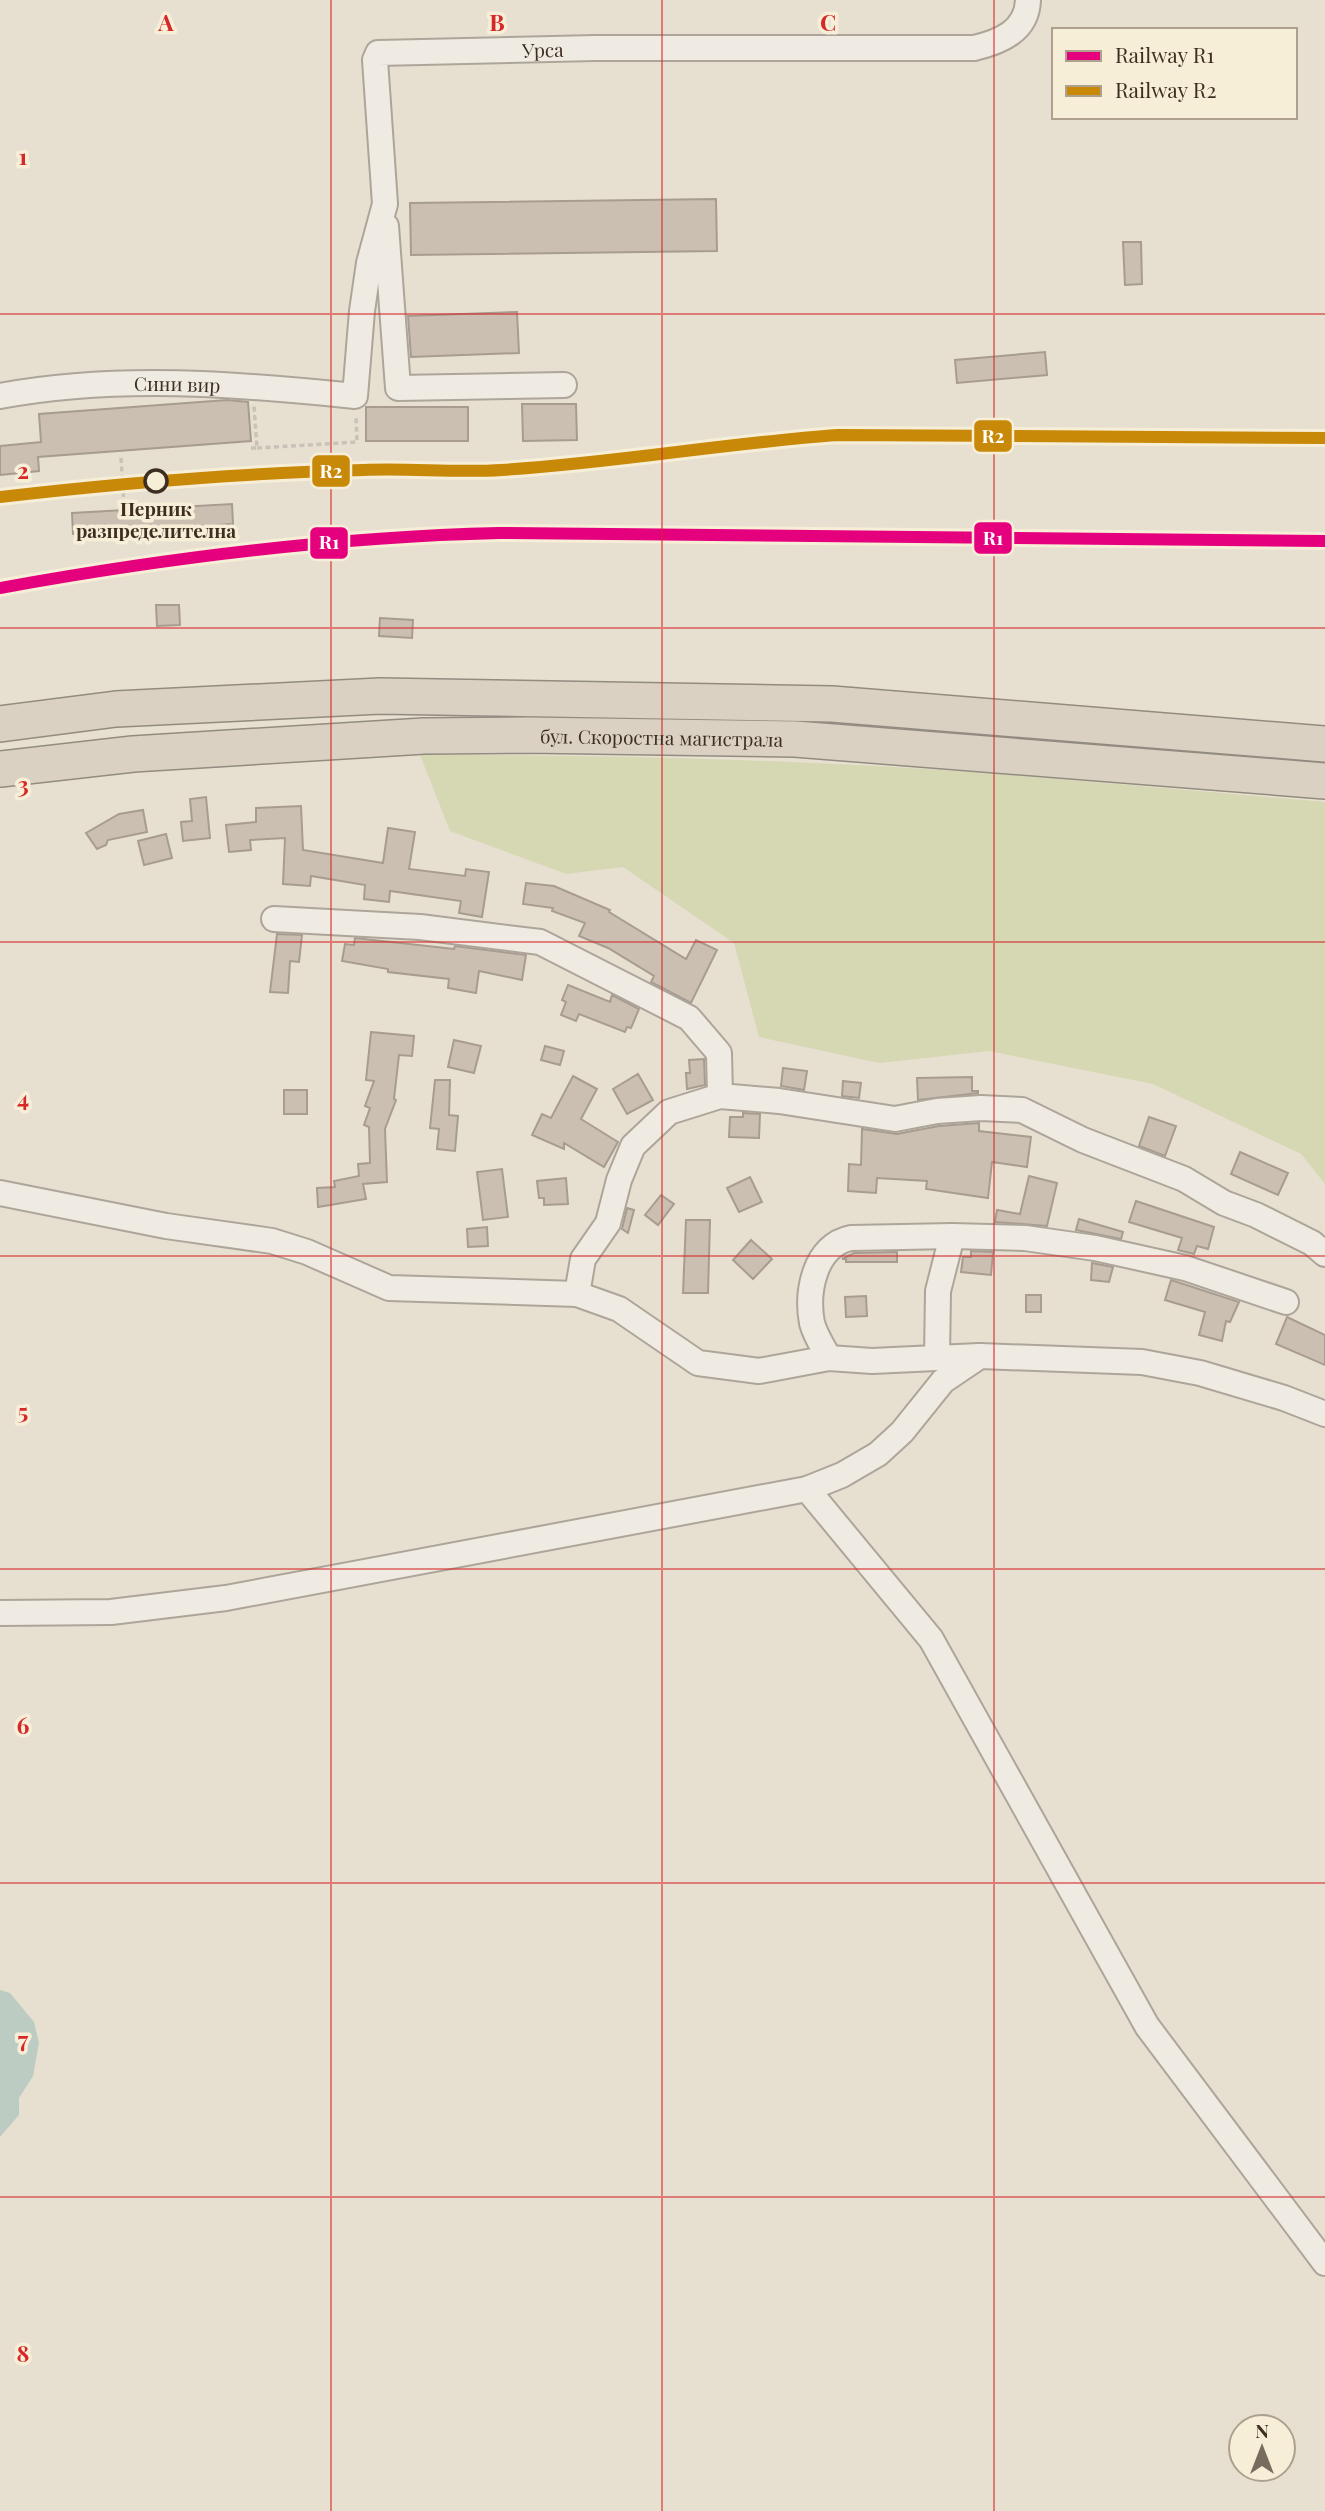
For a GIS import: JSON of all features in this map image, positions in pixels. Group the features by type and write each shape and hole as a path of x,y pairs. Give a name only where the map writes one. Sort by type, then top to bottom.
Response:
{"highway":[{"name":"бул. Скоростна магистрала","path":"0,724 116,709 394,696 832,704 1325,744"},
{"name":"бул. Скоростна магистрала","path":"0,769 172,751 424,736 528,735 795,739 1325,781"}],"street":[{"name":"Урса","path":"356,406 362,311 369,262 385,204 374,60 378,53 595,48 974,48 1011,35 1022,22 1028,0"},
{"path":"385,204 398,388 564,385"},
{"name":"Сини вир","path":"0,396 47,387 111,383 258,387 356,406"},
{"path":"274,919 420,927 540,942 689,1017 719,1053 720,1096"},
{"path":"577,1294 583,1259 608,1223 619,1180 633,1146 669,1112 720,1096 779,1101 895,1119 937,1111 981,1108 1022,1110 1083,1140 1184,1179 1224,1203 1256,1215 1312,1243 1325,1254"},
{"path":"0,1193 166,1226 272,1241 307,1252 389,1289 577,1294 619,1309 698,1363 759,1371 829,1358 872,1361 980,1356 1142,1362 1200,1373 1284,1398 1325,1414"},
{"path":"937,1358 938,1291 951,1236"},
{"path":"829,1358 813,1326 809,1299 813,1274 828,1250 839,1241 852,1238 1025,1238 1095,1248 1185,1268 1286,1302"},
{"path":"0,1613 111,1612 226,1598 807,1489 842,1475 878,1454 902,1432 943,1381 980,1356"},
{"path":"807,1489 931,1639 1147,2026 1325,2263"}],"path":[{"path":"251,448 357,442 356,406"},
{"path":"254,411 257,447"},
{"path":"121,458 125,521"}],"green space":[{"path":"420,755 627,757 833,764 971,772 1325,802 1325,1184 1301,1154 1153,1084 989,1051 879,1063 759,1037 734,943 623,867 566,874 450,831"}],"shaded area":[{"path":"0,1990 10,1993 34,2022 39,2043 33,2076 19,2098 19,2115 0,2137"}],"building":[{"path":"716,199 717,251 411,255 410,203"},
{"path":"1123,242 1141,242 1142,284 1125,285"},
{"path":"517,312 519,353 411,357 408,316"},
{"path":"1045,352 1047,375 957,383 955,360"},
{"name":"Перник разпределителна","path":"227,400 248,402 251,441 38,457 39,471 0,475 0,446 41,442 39,414"},
{"path":"522,404 576,404 577,440 523,441"},
{"path":"366,407 468,407 468,441 366,441"},
{"path":"232,504 233,524 73,534 72,513"},
{"path":"156,605 179,605 180,625 157,626"},
{"path":"380,618 413,620 412,638 379,636"},
{"path":"206,797 210,838 183,841 181,822 192,821 190,799"},
{"path":"301,806 303,850 383,863 388,828 415,832 409,869 465,876 466,869 489,872 482,917 459,913 461,901 390,891 389,902 364,899 365,885 311,876 310,886 283,884 285,838 250,840 251,850 229,852 226,825 256,822 256,808"},
{"path":"143,810 147,832 108,840 106,845 97,849 86,833 119,814"},
{"path":"166,834 172,858 144,865 138,841"},
{"path":"526,883 554,886 610,910 609,912 686,959 696,940 717,950 691,1003 651,982 654,976 608,948 579,936 585,923 552,911 553,908 523,904"},
{"path":"277,934 302,935 299,962 290,961 288,993 270,992"},
{"path":"355,938 526,955 522,980 479,971 476,993 448,988 449,979 388,972 388,969 342,961 345,944 354,945"},
{"path":"568,985 610,1002 612,995 639,1009 631,1028 627,1027 625,1032 579,1014 576,1021 561,1015 566,1002 562,1000"},
{"path":"371,1032 414,1036 412,1056 399,1055 396,1100 385,1129 387,1182 363,1184 366,1199 318,1207 317,1188 335,1187 334,1181 359,1176 358,1164 370,1163 369,1127 364,1125 370,1108 365,1106 374,1081 366,1080"},
{"path":"454,1040 481,1046 474,1073 448,1067"},
{"path":"545,1046 564,1051 560,1065 541,1060"},
{"path":"704,1059 705,1085 687,1089 689,1060"},
{"path":"783,1068 807,1071 804,1090 781,1086"},
{"path":"638,1074 653,1100 627,1114 613,1089"},
{"path":"573,1076 597,1089 581,1119 618,1142 604,1167 564,1143 564,1149 532,1135 542,1114 551,1118"},
{"path":"972,1077 972,1091 978,1093 918,1100 917,1078"},
{"path":"435,1080 450,1080 449,1115 458,1116 455,1151 437,1149 439,1129 430,1128"},
{"path":"843,1081 861,1083 859,1098 842,1096"},
{"path":"284,1090 307,1090 307,1114 284,1114"},
{"path":"743,1113 760,1114 759,1138 729,1137 730,1117 743,1117"},
{"path":"1149,1117 1176,1126 1165,1156 1139,1146"},
{"path":"979,1123 979,1131 1031,1137 1027,1167 992,1162 988,1198 926,1189 927,1181 877,1178 876,1193 848,1191 849,1164 861,1165 862,1129 897,1134 939,1126"},
{"path":"1240,1152 1288,1173 1278,1195 1231,1174"},
{"path":"502,1169 508,1217 483,1220 477,1172"},
{"path":"1029,1176 1057,1183 1047,1226 995,1222 997,1210 1020,1214"},
{"path":"750,1177 762,1202 739,1212 727,1188"},
{"path":"566,1178 568,1204 544,1205 544,1198 539,1198 537,1181"},
{"path":"661,1195 674,1204 658,1225 645,1215"},
{"path":"1136,1201 1214,1227 1208,1249 1197,1246 1194,1254 1178,1250 1182,1238 1129,1222"},
{"path":"627,1208 634,1210 628,1233 622,1229"},
{"path":"1079,1219 1123,1232 1121,1239 1076,1230"},
{"path":"686,1220 710,1220 708,1293 683,1293"},
{"path":"487,1227 488,1246 468,1247 467,1229"},
{"path":"751,1240 772,1259 753,1279 733,1260"},
{"path":"971,1251 993,1252 991,1275 961,1272 963,1257 971,1257"},
{"path":"897,1252 897,1262 846,1262 846,1259 842,1259 854,1253"},
{"path":"1092,1263 1113,1267 1109,1282 1091,1280"},
{"path":"1171,1280 1239,1302 1230,1322 1226,1321 1222,1341 1199,1335 1205,1312 1165,1300"},
{"path":"1026,1295 1041,1295 1041,1312 1026,1312"},
{"path":"866,1296 867,1316 846,1317 845,1297"},
{"path":"1287,1317 1325,1335 1325,1365 1276,1344"}],"rail line":[{"name":"R2","path":"0,497 228,476 381,470 502,470 838,435 1325,438"},
{"name":"R1","path":"0,588 186,558 311,544 436,535 499,533 1325,541"}],"place":[{"name":"Перник разпределителна","path":"156,481"}]}
